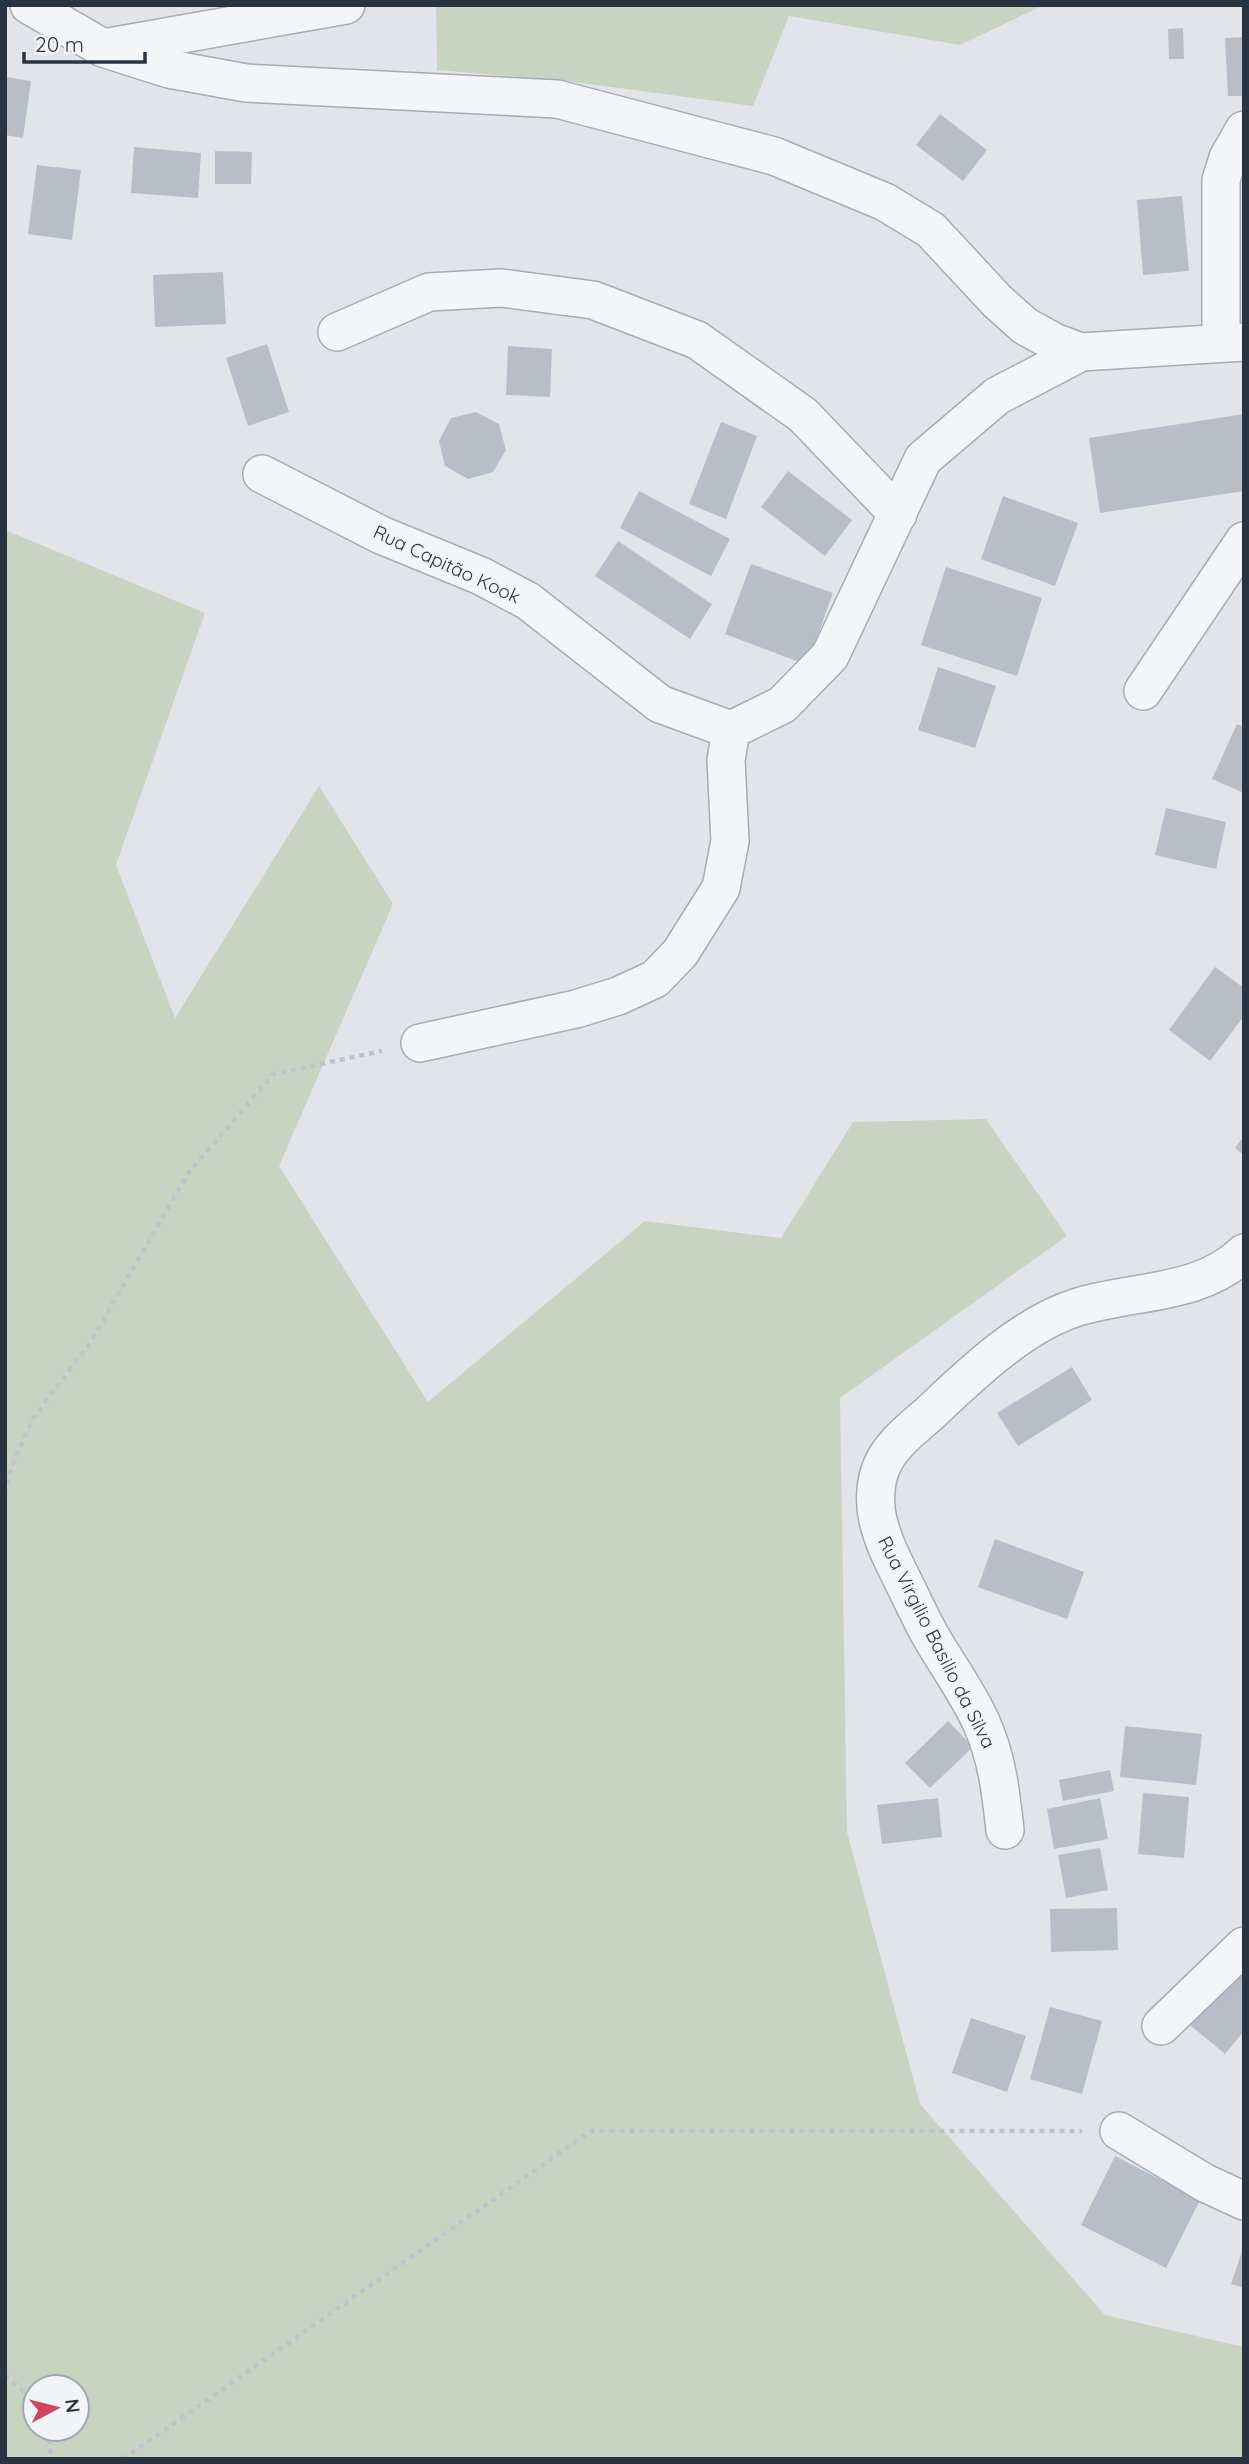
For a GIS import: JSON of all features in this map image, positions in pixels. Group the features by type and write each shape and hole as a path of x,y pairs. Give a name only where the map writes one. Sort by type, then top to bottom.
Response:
{"street":[{"path":"29,5 103,48 169,69 246,83 557,99 774,156 885,202 931,230 997,301 1025,326 1054,342 1081,352"},
{"path":"103,48 331,10 346,5"},
{"path":"420,1042 576,1009 618,996 655,979 680,953 721,888 730,841 726,760 731,730 782,705 830,656 923,460 997,396 1081,352 1232,342 1221,180 1228,158 1244,130"},
{"path":"337,332 429,292 501,288 593,300 697,340 803,415 898,514"},
{"name":"Rua Capitão Kook","path":"262,474 381,535 481,576 528,601 660,705 731,730"},
{"path":"1143,691 1244,541"},
{"name":"Rua Virgilio Basilio da Silva","path":"1005,1830 998,1767 982,1724 962,1686 930,1636 884,1543 877,1517 876,1489 881,1467 894,1446 975,1370 1041,1323 1074,1308 1209,1277 1232,1265 1244,1253"},
{"path":"1161,2026 1244,1946"},
{"path":"1119,2131 1205,2183 1244,2201"}],"path":[{"path":"5,1494 11,1469 32,1420 90,1343 189,1172 274,1074 420,1042"},
{"path":"123,2459 591,2131 1119,2131"},
{"path":"5,2375 21,2389"}],"green space":[{"path":"436,5 1044,5 960,45 789,16 753,106 566,81 437,70"},
{"path":"5,530 205,613 116,865 175,1018 319,786 393,904 279,1166 428,1402 645,1221 781,1238 853,1122 986,1119 1067,1236 840,1398 847,1832 920,2104 1105,2315 1244,2347 1244,2459 5,2459"}],"building":[{"path":"1183,28 1184,59 1169,59 1168,29"},
{"path":"1244,37 1244,96 1228,96 1225,38"},
{"path":"5,77 31,81 23,138 5,135"},
{"path":"940,114 987,150 963,181 916,145"},
{"path":"134,147 201,153 198,198 131,193"},
{"path":"215,151 252,152 251,184 215,184"},
{"path":"37,165 81,170 72,240 28,234"},
{"path":"1182,196 1189,271 1143,275 1137,200"},
{"path":"223,272 226,324 155,327 153,275"},
{"path":"267,344 289,412 248,426 226,358"},
{"path":"508,346 552,349 550,397 506,395"},
{"path":"476,412 499,424 506,450 493,472 468,479 445,466 439,441 451,418"},
{"path":"1244,414 1244,491 1100,513 1089,438"},
{"path":"721,422 757,436 726,519 689,504"},
{"path":"788,471 852,520 825,556 761,507"},
{"path":"639,491 730,539 711,576 620,528"},
{"path":"1003,496 1078,523 1055,586 981,559"},
{"path":"618,541 712,604 690,639 595,576"},
{"path":"751,564 833,593 807,665 725,634"},
{"path":"946,567 1042,598 1017,676 921,645"},
{"path":"938,667 996,686 975,748 918,730"},
{"path":"1237,724 1244,727 1244,793 1212,779"},
{"path":"1166,808 1226,822 1216,869 1155,855"},
{"path":"1215,967 1244,988 1244,1016 1210,1061 1169,1030"},
{"path":"1244,1136 1244,1155 1235,1148"},
{"path":"1072,1367 1092,1400 1018,1446 997,1413"},
{"path":"995,1539 1084,1572 1067,1619 978,1587"},
{"path":"948,1721 973,1747 930,1788 905,1763"},
{"path":"1125,1726 1202,1734 1196,1785 1120,1777"},
{"path":"1110,1770 1114,1791 1063,1801 1059,1780"},
{"path":"1143,1793 1189,1797 1184,1858 1138,1854"},
{"path":"938,1798 942,1837 882,1844 877,1805"},
{"path":"1100,1798 1108,1839 1054,1849 1047,1809"},
{"path":"1100,1848 1108,1890 1066,1898 1058,1855"},
{"path":"1117,1908 1118,1950 1051,1952 1050,1909"},
{"path":"1244,1961 1244,2031 1225,2054 1190,2025"},
{"path":"1050,2007 1102,2021 1082,2094 1030,2079"},
{"path":"971,2018 1026,2036 1007,2092 952,2073"},
{"path":"1115,2156 1200,2200 1166,2268 1081,2225"},
{"path":"1244,2248 1244,2288 1231,2284"}]}
